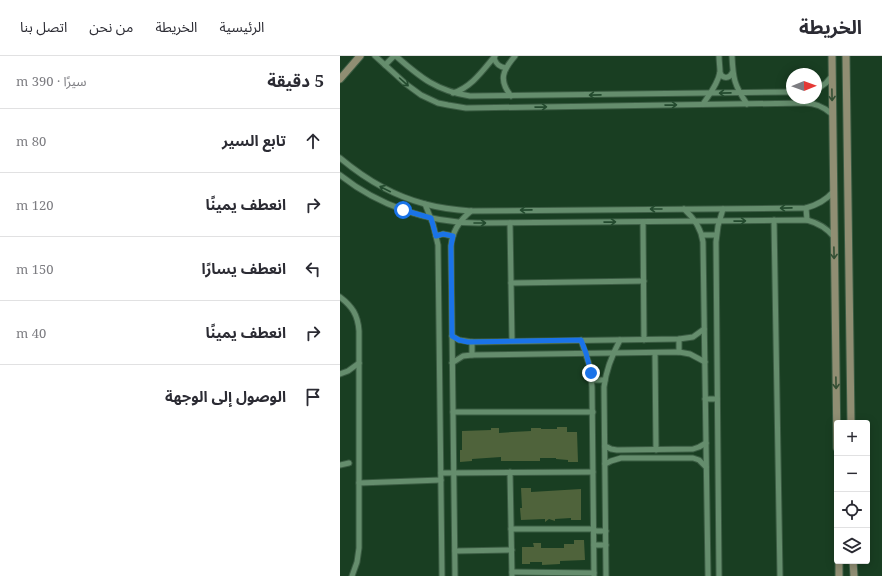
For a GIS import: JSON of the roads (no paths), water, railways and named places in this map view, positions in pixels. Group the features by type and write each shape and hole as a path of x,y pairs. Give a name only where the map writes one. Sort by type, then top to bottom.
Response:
{"street":[{"path":"340,79 360,56"},
{"path":"375,56 413,90 425,98 438,103 466,108 786,102"},
{"path":"386,65 395,56 424,80 452,93 480,97 786,92"},
{"path":"511,96 508,93 504,83 504,73 515,56"},
{"path":"703,104 710,94 720,73 719,56"},
{"path":"732,56 732,73 735,84 739,93 747,104"},
{"path":"832,56 837,420"},
{"path":"846,56 851,420"},
{"path":"452,93 463,89 472,82 494,57 497,64 506,68"},
{"path":"720,73 726,78 732,73"},
{"path":"822,86 832,76"},
{"path":"757,93 758,104"},
{"path":"521,96 521,108"},
{"path":"817,104 832,114"},
{"path":"340,158 355,170 396,194 425,204 471,211 806,208 819,204 833,192"},
{"path":"340,175 379,200 403,210 431,218 460,223 807,220 817,223 827,229 834,238"},
{"path":"425,204 431,218 438,245 442,576"},
{"path":"806,208 807,220"},
{"path":"684,209 695,221 702,235 703,242 708,576"},
{"path":"719,576 716,235 723,209"},
{"path":"455,576 451,246 453,236 460,223 471,211"},
{"path":"774,220 780,576"},
{"path":"643,222 644,340"},
{"path":"510,223 512,341"},
{"path":"436,236 446,234 453,236"},
{"path":"702,235 716,235"},
{"path":"511,283 644,281"},
{"path":"340,297 350,305 356,314 359,331 359,548 357,562 352,576"},
{"path":"452,336 459,340 472,342 644,340 693,337 704,329"},
{"path":"679,339 679,352"},
{"path":"510,472 512,574 594,574 592,380 586,353 581,340"},
{"path":"606,576 604,387 608,366 620,340"},
{"path":"472,342 472,355"},
{"path":"836,343 850,343"},
{"path":"452,363 463,356 472,355 679,352 695,356 704,362"},
{"path":"655,353 656,450"},
{"path":"340,374 348,371 359,363"},
{"path":"592,380 605,380"},
{"path":"705,399 717,399"},
{"path":"453,412 593,412"},
{"path":"605,446 611,449 620,450 693,449 706,443"},
{"path":"693,449 694,458"},
{"path":"620,450 621,458"},
{"path":"605,464 621,458 694,458 706,466"},
{"path":"340,465 349,464"},
{"path":"441,472 593,472"},
{"path":"359,483 441,480"},
{"path":"511,529 606,530"},
{"path":"594,545 606,545"},
{"path":"455,551 512,550"},
{"path":"839,564 839,576"},
{"path":"853,564 854,576"}]}
